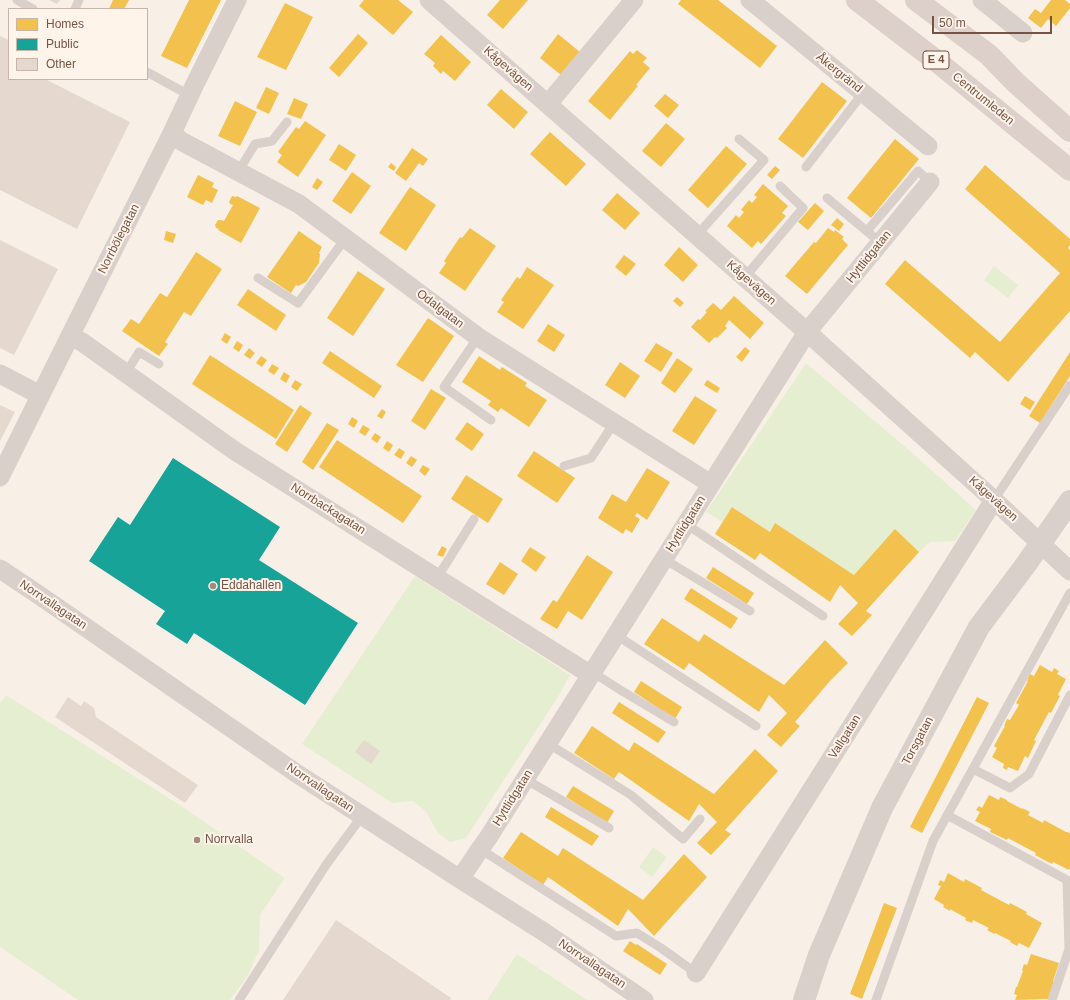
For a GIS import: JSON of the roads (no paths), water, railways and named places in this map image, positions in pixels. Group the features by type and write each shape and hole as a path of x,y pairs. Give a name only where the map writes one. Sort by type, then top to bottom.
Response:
{"highway":[{"name":"Centrumleden","path":"857,0 934,59 1070,170"},
{"path":"916,0 989,55 1015,82 1070,131"}],"main road":[{"name":"Torsgatan","path":"804,1000 819,955 882,808 979,627 1027,563 1070,501"}],"street":[{"name":"Norrbölegatan","path":"0,477 237,0"},
{"name":"Kågevägen","path":"429,0 807,332 1041,542 1070,570"},
{"path":"548,104 634,0"},
{"name":"Åkergränd","path":"750,0 928,146"},
{"path":"982,0 1023,33"},
{"name":"Odalgatan","path":"172,133 181,141 299,204 478,337 711,484"},
{"name":"Hyttlidgatan","path":"460,879 488,838 807,332 874,237 930,182"},
{"name":"Norrbackagatan","path":"70,336 82,342 236,451 436,578 592,674"},
{"path":"0,374 40,395"},
{"name":"Vallgatan","path":"696,973 994,500"},
{"name":"Norrvallagatan","path":"0,569 296,773 544,932 644,1000"}],"lane":[{"path":"17,0 31,8"},
{"path":"148,73 189,95"},
{"path":"806,166 863,93"},
{"path":"238,172 255,144 272,141 287,122"},
{"path":"697,235 764,160 739,139"},
{"path":"745,277 803,208 780,186"},
{"path":"827,198 874,237"},
{"path":"258,278 298,303 346,239"},
{"path":"478,337 444,388 491,420"},
{"path":"126,374 140,352 159,364"},
{"path":"994,500 1070,385"},
{"path":"564,466 591,458 614,423"},
{"path":"436,578 474,519"},
{"path":"686,524 823,616"},
{"path":"664,559 750,611"},
{"path":"876,1000 933,840 1070,593"},
{"path":"616,635 756,726"},
{"path":"592,674 674,722"},
{"path":"973,769 1010,788 1029,774 1070,695"},
{"path":"547,743 630,795 683,839 700,819"},
{"path":"525,779 609,828"},
{"path":"947,815 1067,880 1069,949 1052,1000"},
{"path":"239,1000 326,865 362,816"},
{"path":"480,849 616,936 637,933 696,973"}],"place":[{"name":"Eddahallen","path":"213,586"},
{"name":"Norrvalla","path":"197,840"}]}
